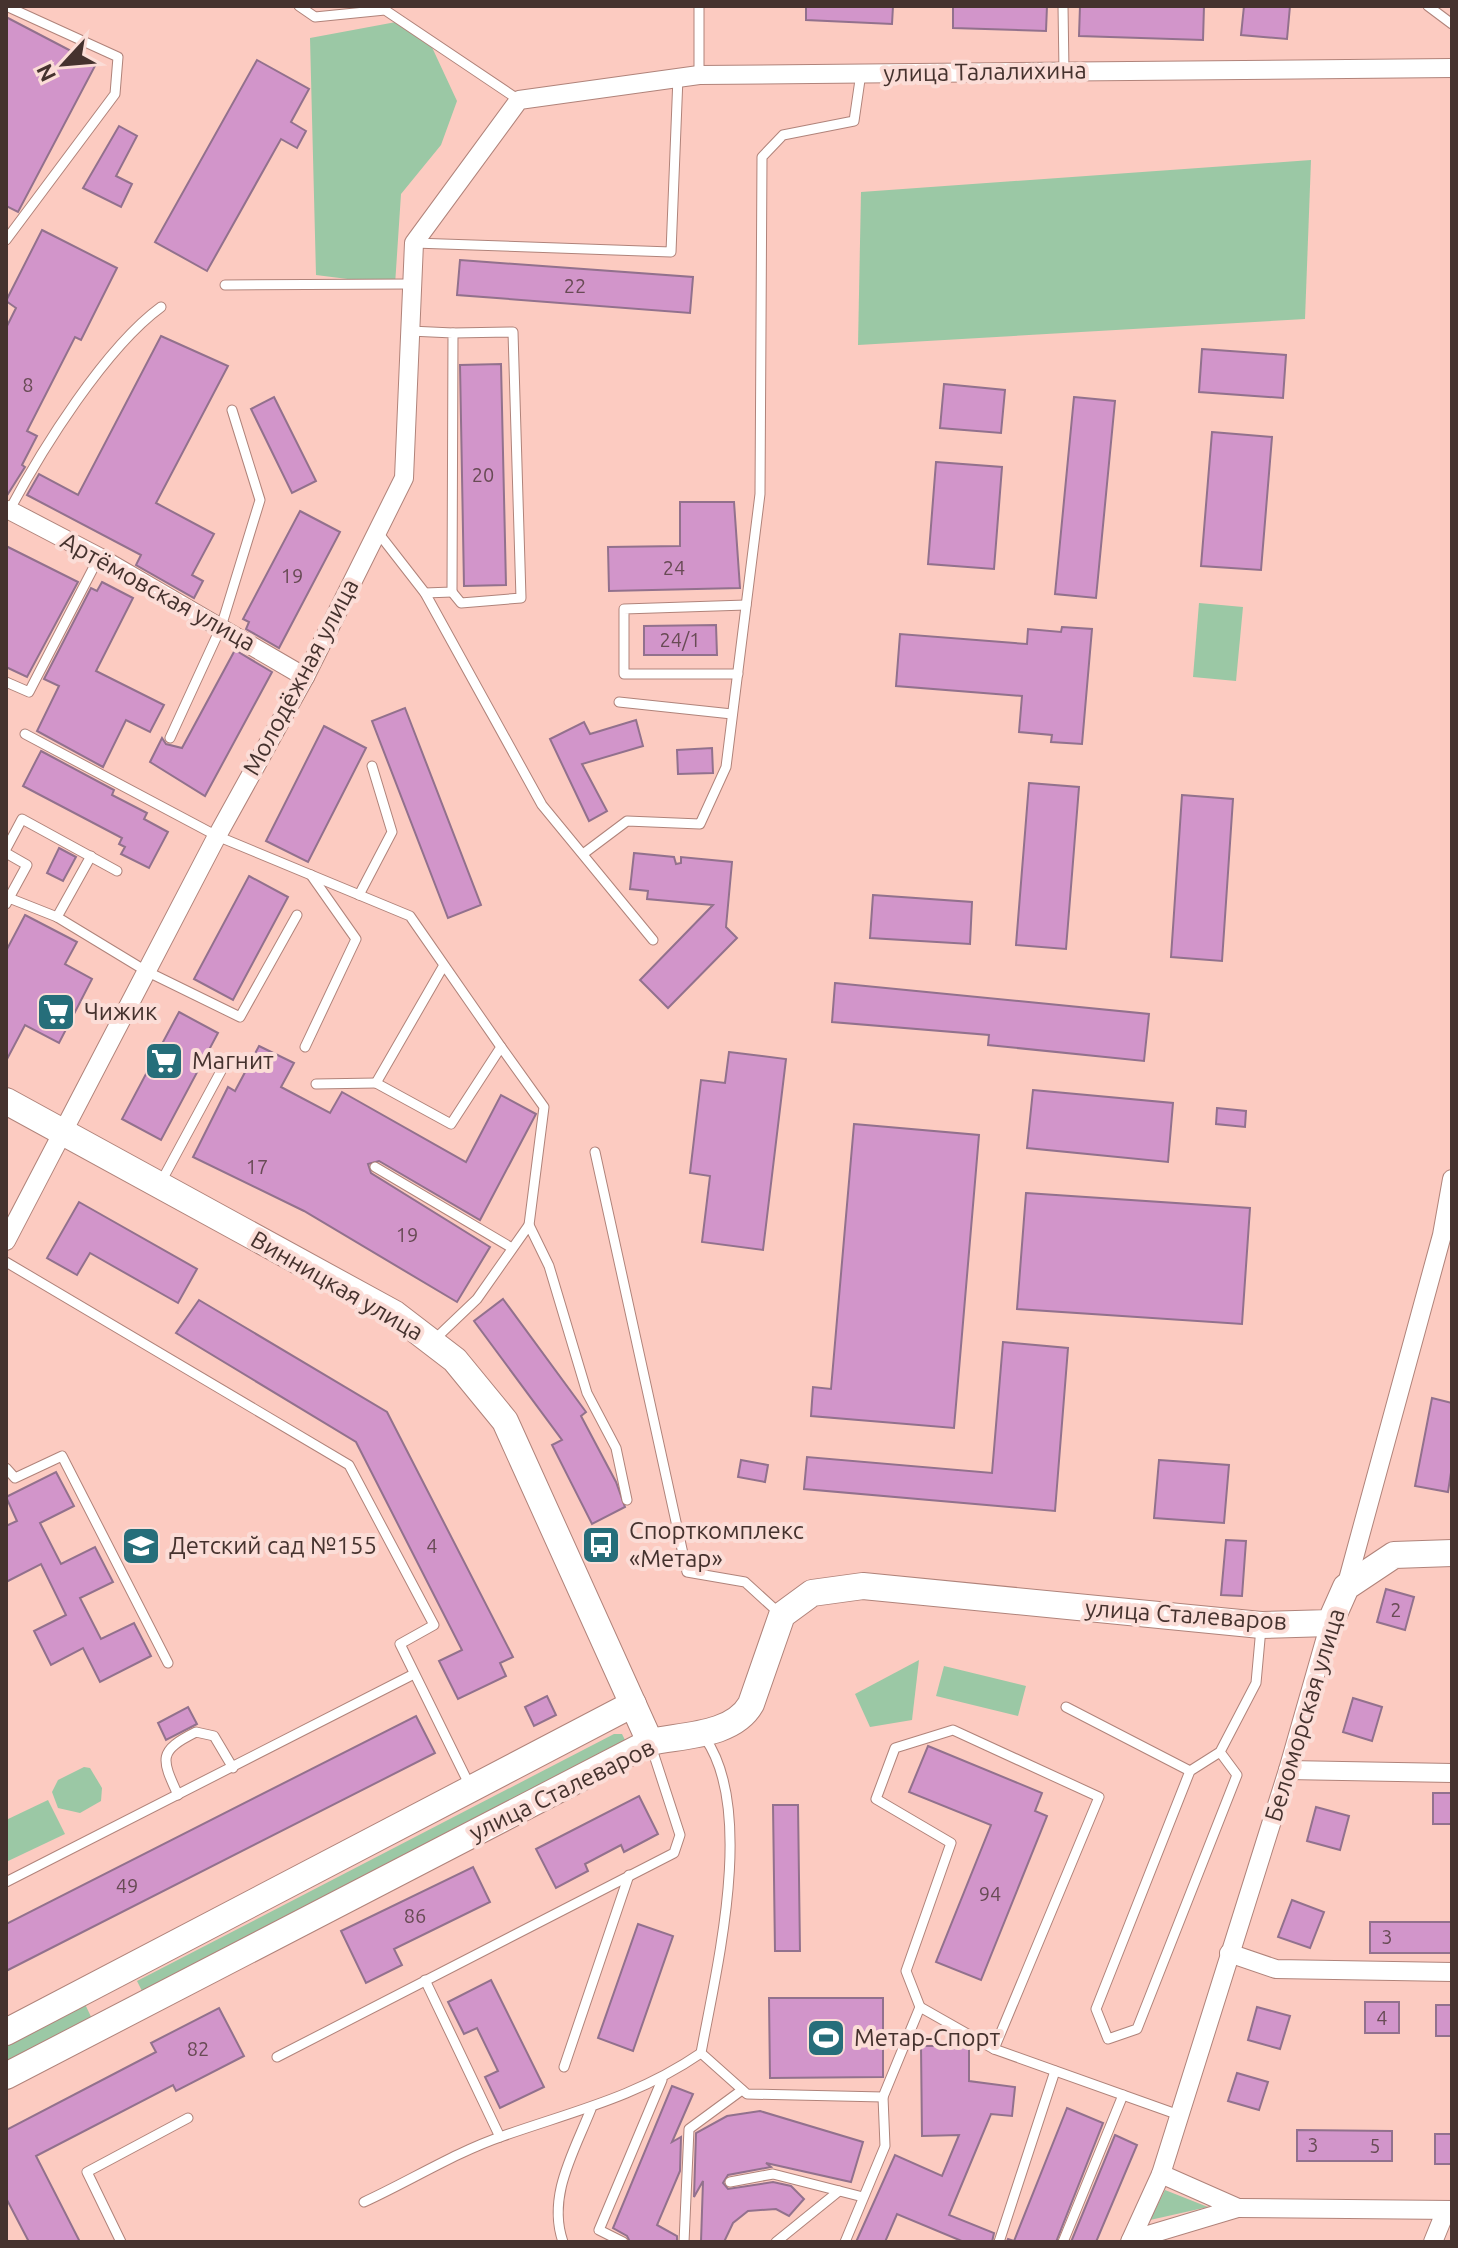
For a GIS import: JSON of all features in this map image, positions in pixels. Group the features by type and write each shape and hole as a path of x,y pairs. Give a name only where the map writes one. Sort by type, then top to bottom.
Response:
{"street":[{"name":"улица Талалихина","path":"519,100 699,75 1452,68"},
{"path":"414,243 519,100"},
{"name":"Молодёжная улица","path":"6,1241 217,836 305,677 404,478 414,243"},
{"name":"Артёмовская улица","path":"8,512 99,557 305,677"},
{"name":"Винницкая улица","path":"6,1101 395,1314 455,1360 505,1421 650,1742"},
{"name":"Беломорская улица","path":"1131,2241 1161,2174 1288,1770 1330,1623 1346,1587 1442,1235 1452,1179"},
{"path":"1346,1587 1394,1555 1452,1553"},
{"name":"улица Сталеваров","path":"6,2076 650,1742 730,1725 743,1717 782,1615 812,1593 863,1586 1261,1625 1330,1623"},
{"name":"улица Сталеваров","path":"6,2032 633,1704"},
{"path":"1288,1770 1452,1773"},
{"path":"1229,1953 1276,1969 1452,1972"},
{"path":"102,1981 120,2017"},
{"path":"1161,2174 1238,2208"},
{"path":"1131,2241 1238,2208 1449,2210 1433,2242"}],"lane":[{"path":"6,6 118,57 115,94 6,240"},
{"path":"299,6 315,17 385,8 519,100"},
{"path":"699,6 699,75"},
{"path":"1063,6 1064,71"},
{"path":"1428,6 1452,24"},
{"path":"583,854 627,821 700,824 726,767 760,494 762,157 783,135 854,121 861,73"},
{"path":"414,243 671,252 678,77"},
{"path":"225,285 411,284"},
{"path":"8,512 36,458 137,325 161,307"},
{"path":"410,331 513,332 521,598 461,603 452,592 453,333"},
{"path":"170,738 221,627 260,500 232,410"},
{"path":"376,530 425,593 542,805 653,940"},
{"path":"6,682 29,692 99,557"},
{"path":"425,593 452,592"},
{"path":"738,674 624,674 624,609 746,605"},
{"path":"619,702 732,714"},
{"path":"25,734 217,836 410,916 544,1107 529,1225 477,1299 432,1342"},
{"path":"359,895 392,832 372,766"},
{"path":"117,871 22,819 6,851 27,865 8,901 57,917 146,971 240,1017 297,915"},
{"path":"57,917 91,856"},
{"path":"305,1047 356,939 311,875"},
{"path":"376,1083 444,965"},
{"path":"316,1084 376,1083 451,1124 501,1047"},
{"path":"159,1185 221,1071"},
{"path":"595,1152 687,1572 745,1582 782,1615"},
{"path":"375,1167 512,1248"},
{"path":"529,1225 549,1266 587,1393 616,1448 627,1500"},
{"path":"6,1262 349,1465 434,1625 400,1644 471,1789"},
{"path":"6,1468 15,1478 62,1456 168,1663"},
{"path":"1220,1752 1237,1775 1137,2029 1108,2039 1096,2009 1190,1771 1220,1752 1256,1683 1261,1625"},
{"path":"6,1882 414,1674"},
{"path":"1066,1707 1190,1771"},
{"path":"994,2049 1099,1797 953,1730 895,1748 876,1799 951,1843 906,1971 920,2007 994,2049 1179,2115"},
{"path":"178,1795 165,1762 171,1745 183,1738 196,1732 214,1736 233,1768"},
{"path":"364,2202 500,2137 591,2109 662,2080 701,2053 730,1897 725,1785 712,1748 700,1732"},
{"path":"277,2057 674,1853 680,1835 650,1742"},
{"path":"564,2067 629,1875"},
{"path":"425,1980 500,2137"},
{"path":"845,2242 885,2146 883,2097 920,2007"},
{"path":"701,2053 747,2094 883,2097"},
{"path":"999,2242 1055,2071"},
{"path":"623,2242 599,2230 662,2080"},
{"path":"684,2242 689,2129 742,2090"},
{"path":"1063,2242 1123,2095"},
{"path":"563,2242 556,2222 556,2200 591,2109"},
{"path":"121,2242 87,2172 188,2118"},
{"path":"730,2182 773,2174 863,2197"},
{"path":"776,2242 839,2191"}],"green space":[{"path":"396,22 430,43 457,101 441,145 401,194 395,285 316,275 310,38"},
{"path":"1311,160 1305,319 858,345 861,192"},
{"path":"1199,603 1243,607 1236,681 1193,677"},
{"path":"919,1660 912,1720 870,1727 855,1694"},
{"path":"944,1666 1026,1686 1018,1716 936,1696"},
{"path":"614,1734 622,1734 627,1744 145,1997 137,1981"},
{"path":"84,1767 90,1768 102,1788 101,1801 80,1813 58,1808 52,1792 58,1780"},
{"path":"48,1800 65,1834 6,1862 6,1820"},
{"path":"84,2002 94,2023 6,2069 6,2043"},
{"path":"1165,2190 1208,2207 1150,2220"}],"building":[{"path":"806,6 893,6 892,24 806,20"},
{"path":"953,6 1047,6 1046,31 953,28"},
{"path":"1080,6 1204,6 1203,40 1079,36"},
{"path":"1244,6 1290,6 1287,39 1241,35"},
{"path":"6,17 96,64 18,212 6,206"},
{"path":"257,60 309,89 291,122 306,131 297,148 281,139 207,271 155,242"},
{"path":"119,126 137,136 116,176 132,184 121,207 83,188"},
{"path":"42,230 117,268 81,340 75,337 27,431 37,436 22,465 25,467 6,497 6,328 16,308 6,301"},
{"path":"460,260 693,277 690,313 457,295"},
{"path":"161,336 228,366 156,503 214,534 192,575 203,581 194,598 136,565 141,555 27,495 39,474 78,495"},
{"path":"1202,349 1286,355 1283,398 1199,392"},
{"path":"501,364 506,585 464,586 460,365"},
{"path":"944,384 1005,390 1001,433 940,428"},
{"path":"274,397 316,481 292,493 251,409"},
{"path":"1074,397 1115,401 1096,598 1055,594"},
{"path":"1212,432 1272,437 1261,570 1201,566"},
{"path":"936,462 1002,467 994,569 928,564"},
{"path":"680,502 734,502 740,588 609,591 608,547 680,546"},
{"path":"300,511 340,532 279,648 246,629 249,622 243,619"},
{"path":"6,546 78,582 27,677 6,667"},
{"path":"102,582 133,598 96,671 164,705 150,732 126,720 103,767 37,731 59,686 44,679 91,588 97,591"},
{"path":"716,625 717,655 644,655 644,626"},
{"path":"1062,627 1092,629 1082,744 1051,742 1052,735 1019,732 1022,696 896,686 900,634 1027,644 1028,629 1061,632"},
{"path":"235,650 272,672 205,796 150,762 162,738 166,744 182,748"},
{"path":"405,708 481,905 448,918 372,721"},
{"path":"636,720 643,746 582,764 607,811 589,821 550,739 584,722 590,734"},
{"path":"324,726 366,748 308,862 266,841"},
{"path":"712,748 713,773 678,774 677,750"},
{"path":"41,751 114,790 112,795 147,813 144,819 168,832 149,868 121,854 125,847 119,844 122,838 23,786"},
{"path":"1029,783 1079,787 1066,949 1016,945"},
{"path":"1182,795 1233,799 1222,961 1171,957"},
{"path":"59,848 76,857 63,881 47,873"},
{"path":"634,853 674,857 676,864 681,863 681,857 732,862 726,927 737,938 668,1008 640,980 713,905 647,899 648,891 630,889"},
{"path":"249,876 288,897 233,1000 194,979"},
{"path":"873,895 972,902 970,944 870,938"},
{"path":"25,915 77,942 65,964 92,979 59,1043 25,1025 6,1061 6,951"},
{"path":"835,983 1149,1014 1144,1061 988,1045 989,1035 832,1022"},
{"path":"179,1012 218,1033 161,1140 122,1119"},
{"path":"259,1046 294,1063 281,1087 330,1113 342,1092 466,1162 501,1095 536,1114 480,1220 379,1161 368,1164 371,1173 490,1247 457,1302 304,1211 193,1157 228,1087 235,1091"},
{"path":"729,1052 786,1059 763,1250 702,1242 710,1176 690,1173 701,1080 725,1083"},
{"path":"1033,1090 1173,1103 1168,1162 1027,1148"},
{"path":"1217,1108 1246,1111 1245,1127 1216,1124"},
{"path":"854,1124 979,1135 954,1428 811,1416 813,1387 831,1389"},
{"path":"1026,1193 1250,1208 1242,1324 1017,1309"},
{"path":"79,1202 197,1269 178,1303 90,1253 77,1275 47,1258"},
{"path":"503,1299 586,1412 581,1416 616,1482 625,1507 592,1524 552,1445 562,1440 474,1321"},
{"path":"199,1300 387,1412 513,1657 500,1663 506,1676 458,1699 439,1661 462,1650 356,1442 176,1333"},
{"path":"1003,1342 1068,1348 1055,1511 804,1489 807,1457 992,1473"},
{"path":"1432,1398 1452,1403 1452,1466 1448,1492 1415,1486"},
{"path":"741,1460 768,1465 765,1482 738,1477"},
{"path":"1159,1460 1229,1465 1224,1523 1154,1518"},
{"path":"56,1472 74,1506 40,1523 61,1564 95,1547 113,1582 80,1598 101,1639 134,1623 151,1656 100,1682 83,1648 51,1665 34,1631 66,1615 41,1564 6,1582 6,1526 17,1521 6,1497"},
{"path":"1226,1540 1246,1541 1242,1596 1221,1595"},
{"path":"1386,1589 1414,1597 1405,1630 1377,1622"},
{"path":"547,1696 556,1715 534,1726 525,1707"},
{"path":"1353,1698 1382,1707 1372,1741 1343,1732"},
{"path":"188,1707 197,1724 166,1740 158,1723"},
{"path":"416,1716 435,1753 6,1971 6,1924"},
{"path":"928,1746 1042,1793 1035,1811 1047,1816 981,1980 936,1962 991,1825 909,1792"},
{"path":"1433,1793 1452,1793 1452,1824 1433,1824"},
{"path":"639,1796 658,1834 624,1852 621,1845 585,1864 588,1871 556,1888 536,1849"},
{"path":"773,1805 798,1805 800,1951 775,1951"},
{"path":"1316,1807 1349,1816 1340,1850 1307,1841"},
{"path":"473,1867 490,1902 394,1949 402,1965 366,1983 341,1931"},
{"path":"1292,1900 1324,1912 1310,1948 1278,1937"},
{"path":"1370,1922 1452,1922 1452,1953 1370,1953"},
{"path":"638,1924 673,1936 633,2051 598,2038"},
{"path":"491,1980 544,2087 500,2108 485,2077 498,2071 477,2028 464,2034 448,2002"},
{"name":"Метар-Спорт","path":"769,1998 883,1998 883,2077 770,2078"},
{"path":"1365,2002 1399,2002 1399,2033 1365,2033"},
{"path":"1436,2005 1452,2005 1452,2036 1436,2036"},
{"path":"1257,2007 1290,2016 1280,2049 1248,2040"},
{"path":"219,2008 244,2056 176,2091 173,2085 36,2156 80,2242 29,2242 6,2198 6,2130 156,2052 151,2043"},
{"path":"921,2046 969,2046 969,2081 1015,2087 1012,2116 991,2114 949,2215 994,2233 992,2242 964,2242 897,2214 885,2242 856,2242 895,2155 942,2176 959,2135 922,2136"},
{"path":"1237,2073 1268,2082 1259,2110 1228,2101"},
{"path":"672,2086 693,2094 672,2142 681,2137 680,2171 657,2225 677,2236 677,2242 630,2242 627,2236 613,2228"},
{"path":"1067,2108 1103,2123 1056,2242 1007,2242 1008,2239 1014,2241"},
{"path":"760,2111 863,2142 851,2182 766,2163 771,2167 728,2175 723,2183 728,2189 773,2182 791,2186 804,2199 789,2216 776,2209 748,2211 733,2223 724,2242 701,2242 703,2181 694,2197 696,2133 727,2116"},
{"path":"1297,2130 1392,2131 1392,2161 1297,2161"},
{"path":"1435,2134 1452,2134 1452,2164 1435,2164"},
{"path":"1115,2135 1137,2145 1096,2242 1071,2242"}],"place":[{"name":"Чижик","path":"56,1012"},
{"name":"Магнит","path":"164,1061"},
{"name":"Спорткомплекс «Метар»","path":"601,1545"},
{"name":"Детский сад №155","path":"141,1546"},
{"name":"Метар-Спорт","path":"826,2038"}]}
